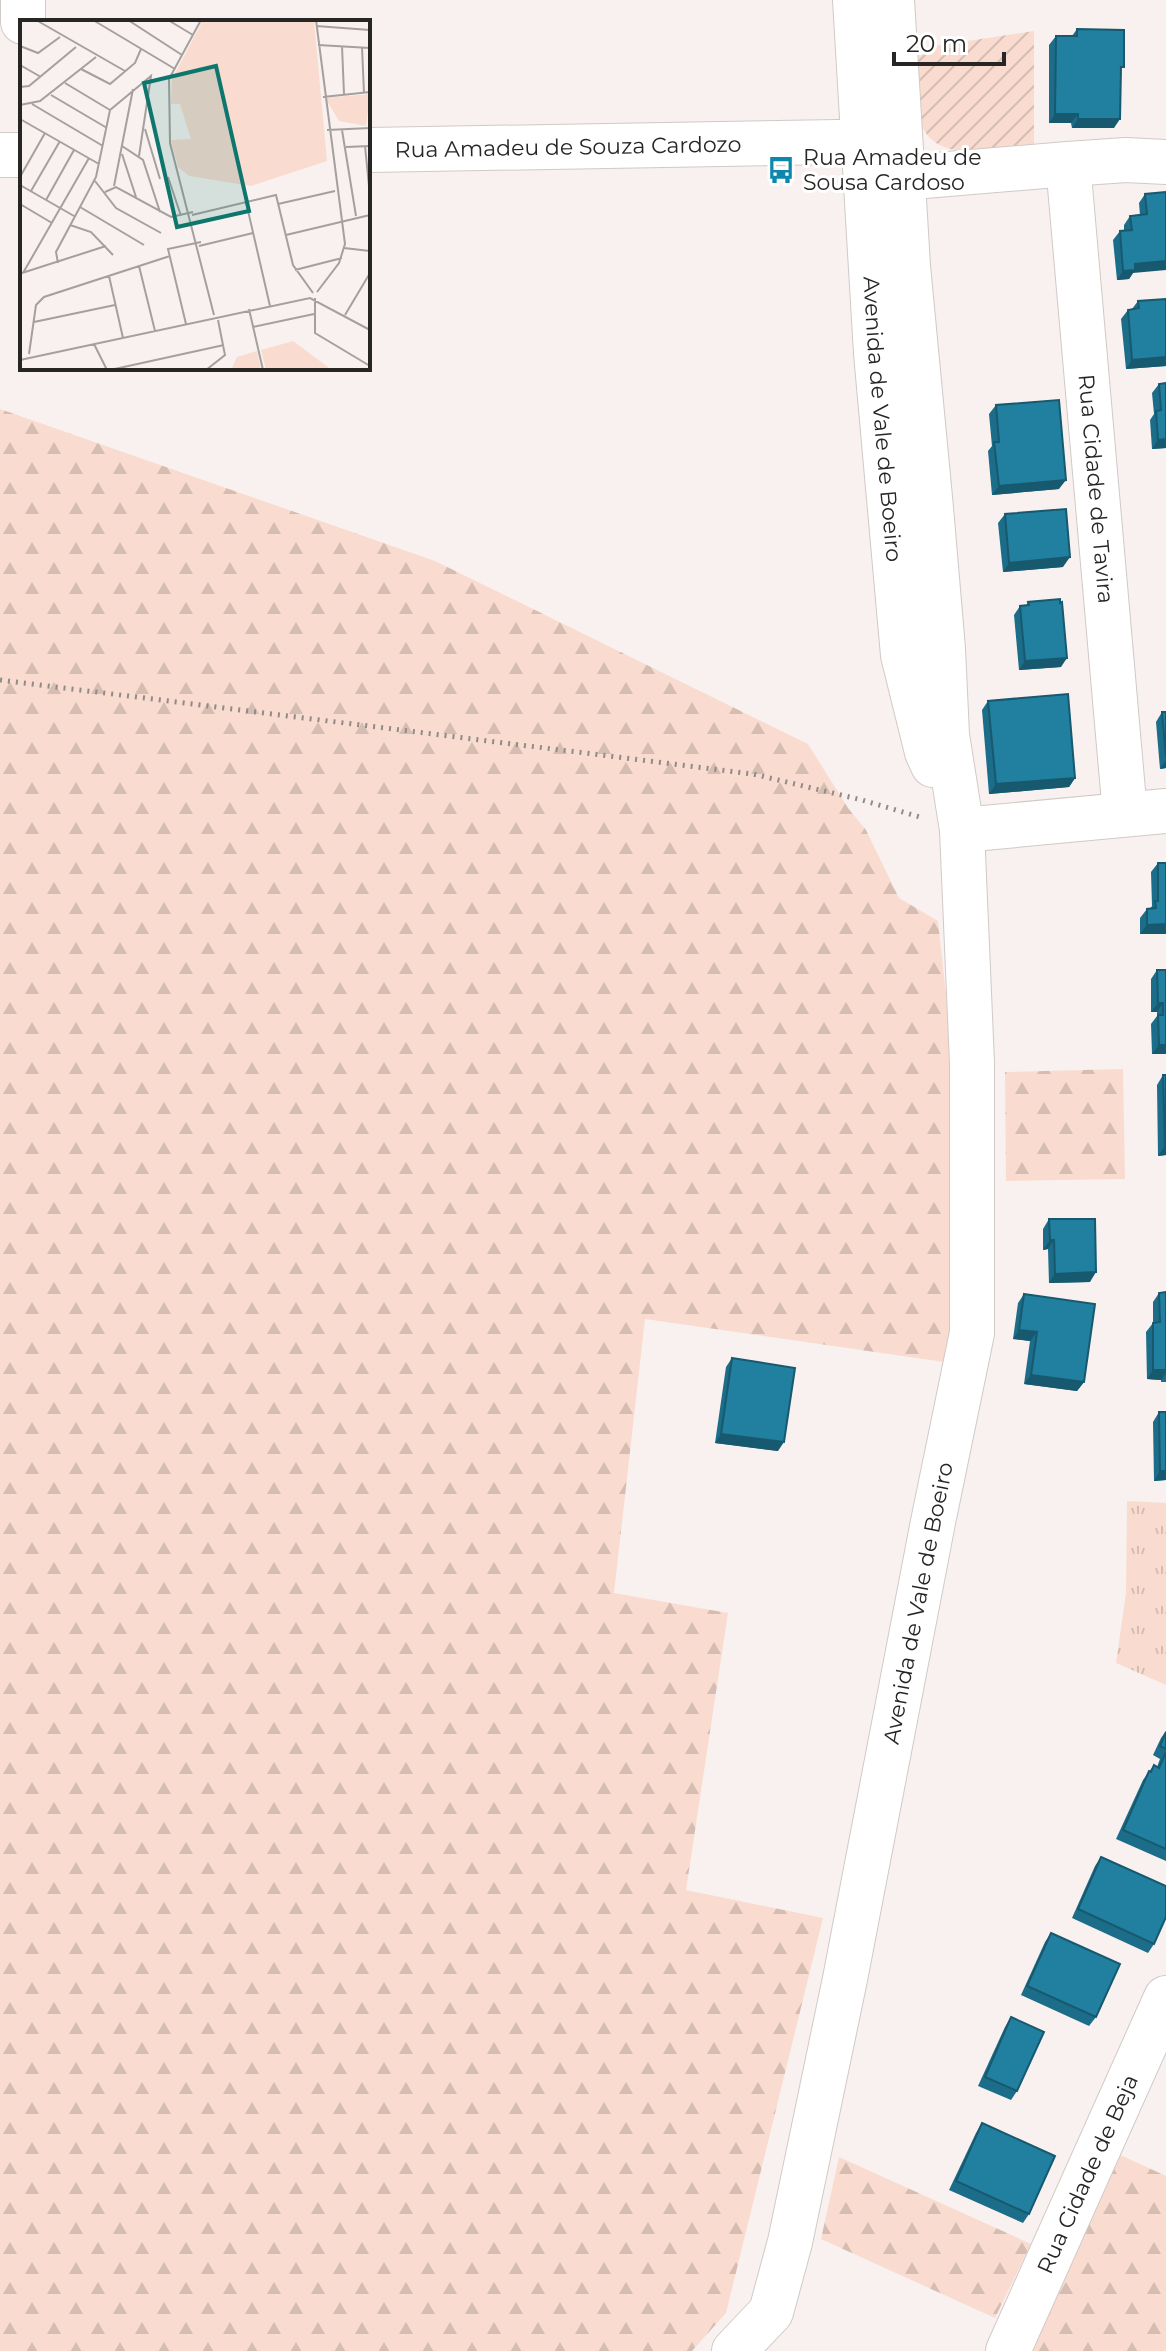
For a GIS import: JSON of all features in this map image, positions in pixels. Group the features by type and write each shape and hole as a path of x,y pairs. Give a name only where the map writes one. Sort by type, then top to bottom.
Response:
{"street":[{"name":"Avenida de Vale de Boeiro","path":"734,2351 771,2312 790,2242 972,1333 972,1063 962,830 947,735 942,633 908,266 883,161 855,0"},
{"name":"Avenida de Vale de Boeiro","path":"883,161 892,0"},
{"name":"Rua Amadeu de Souza Cardozo","path":"370,150 1068,164 1126,160 1166,162"},
{"name":"Rua Cidade de Tavira","path":"1068,164 1146,812"},
{"path":"962,830 1146,812"},
{"name":"Rua Cidade de Beja","path":"1008,2351 1166,1998"}],"path":[{"path":"0,680 753,774 862,800 962,830"}],"green space":[{"path":"1034,31 1034,145 967,151 937,143 926,133 917,109 913,49"},
{"path":"0,409 435,561 808,744 848,808 866,830 899,898 938,921 956,1086 951,1363 645,1319 614,1593 728,1613 686,1890 823,1918 726,2313 692,2351 0,2351"},
{"path":"1123,1069 1125,1179 1006,1181 1005,1072"},
{"path":"1127,1501 1166,1503 1166,1685 1116,1663 1126,1593"},
{"path":"1118,2154 1166,2176 1166,2351 1028,2351"},
{"path":"839,2157 1031,2244 995,2318 821,2239"}],"building":[{"path":"1077,29 1124,30 1120,119 1078,119 1078,114 1055,114 1056,36 1077,36"},
{"path":"1166,192 1166,261 1135,264 1135,270 1123,271 1120,231 1132,230 1130,216 1147,214 1145,194"},
{"path":"1166,299 1166,357 1132,360 1128,310 1139,308 1138,301"},
{"path":"1166,383 1166,439 1158,440 1156,411 1161,410 1159,384"},
{"path":"1059,400 1066,480 999,486 994,442 999,442 996,405"},
{"path":"1066,509 1070,557 1009,563 1005,514"},
{"path":"1060,599 1067,658 1025,661 1020,606 1029,605 1028,602"},
{"path":"1068,694 1075,778 996,784 988,701"},
{"path":"1162,712 1166,712 1166,757"},
{"path":"1158,863 1166,863 1166,924 1147,925 1147,909 1156,908 1155,901 1158,901"},
{"path":"1157,970 1166,970 1166,1045 1159,1045 1158,1015 1163,1015 1163,1003 1158,1003"},
{"path":"1163,1075 1166,1075 1166,1146 1165,1146"},
{"path":"1049,1219 1095,1219 1096,1272 1055,1274 1054,1240 1050,1240"},
{"path":"1166,1292 1166,1370 1153,1370 1153,1323 1160,1322 1159,1293"},
{"path":"1024,1294 1095,1304 1084,1382 1031,1375 1037,1332 1019,1330"},
{"path":"732,1358 795,1368 784,1442 721,1434"},
{"path":"1159,1412 1166,1412 1166,1471 1160,1471"},
{"path":"1166,1732 1166,1749 1160,1746"},
{"path":"1166,1752 1166,1849 1123,1830 1149,1771 1154,1765 1159,1768"},
{"path":"1101,1857 1166,1886 1166,1917 1154,1944 1078,1909"},
{"path":"1051,1933 1120,1964 1096,2017 1027,1986"},
{"path":"1011,2017 1044,2032 1017,2091 985,2077"},
{"path":"982,2123 1055,2156 1029,2214 956,2181"}],"place":[{"name":"Rua Amadeu de Sousa Cardoso","path":"781,170"}]}
